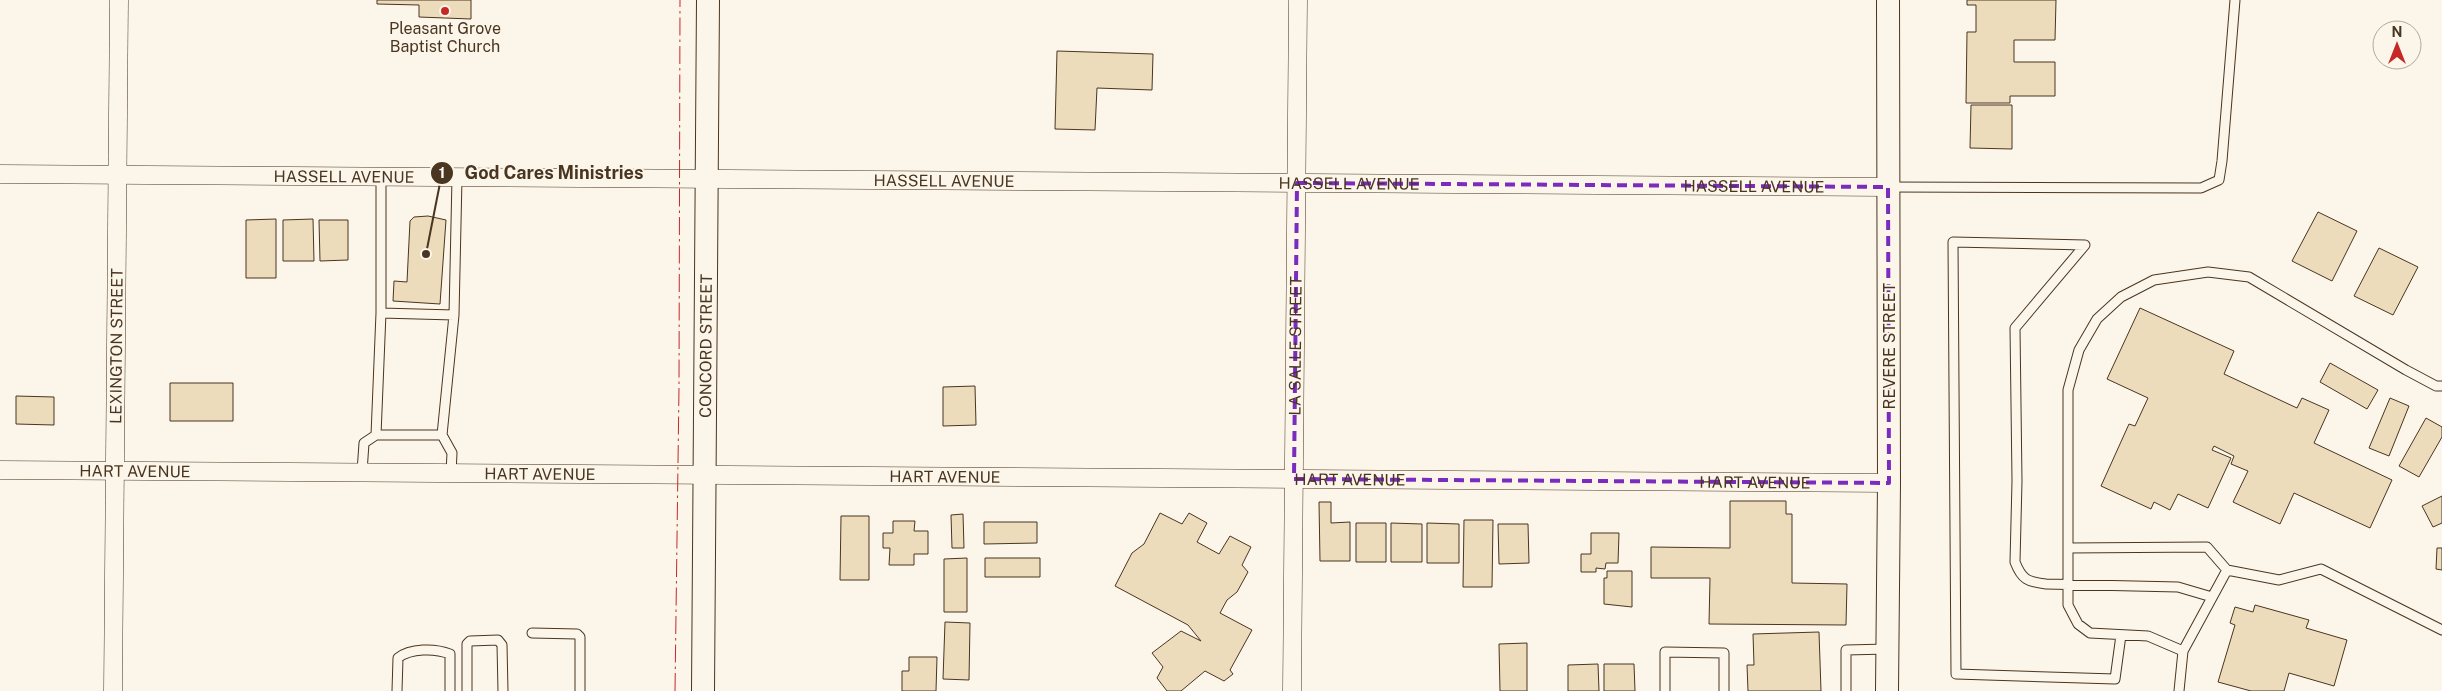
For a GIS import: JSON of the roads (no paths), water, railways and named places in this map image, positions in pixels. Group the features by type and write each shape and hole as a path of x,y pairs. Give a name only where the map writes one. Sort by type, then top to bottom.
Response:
{"street":[{"name":"LEXINGTON STREET","path":"113,691 119,0"},
{"name":"CONCORD STREET","path":"703,691 708,0"},
{"name":"LA SALLE STREET","path":"1292,691 1298,0"},
{"name":"REVERE STREET","path":"1887,691 1889,483 1888,0"},
{"name":"HASSELL AVENUE","path":"0,174 1888,187"},
{"name":"HART AVENUE","path":"0,470 1889,483"}],"lane":[{"path":"1888,187 2201,188 2218,180 2222,161 2235,0"},
{"path":"376,435 381,313 381,177"},
{"path":"451,473 452,453 442,435 454,315 457,178"},
{"path":"2121,634 2115,678 1956,674 1953,242 2085,245 2015,328 2017,481 2015,562 2020,575 2031,582 2068,586 2178,587 2212,597"},
{"path":"2183,650 2148,636 2090,633 2078,624 2068,605 2068,390 2079,350 2097,319 2121,297 2154,280 2208,272 2249,277 2406,370 2436,386 2442,386"},
{"path":"381,313 454,315"},
{"path":"362,472 364,443 376,435 442,435"},
{"path":"2068,548 2207,547 2227,570 2279,580 2322,569 2442,630"},
{"path":"2179,691 2183,650 2227,570"},
{"path":"532,633 577,634 580,637 580,691"},
{"path":"467,691 467,644 470,641 498,640 502,645 503,691"},
{"path":"1846,691 1846,650 1888,649"},
{"path":"397,691 398,658 406,651 442,651 450,654 450,691"},
{"path":"1664,691 1665,652 1724,653 1724,691"}],"place":[{"name":"Pleasant Grove Baptist Church","path":"445,11"},
{"name":"God Cares Ministries","path":"426,254"}]}
